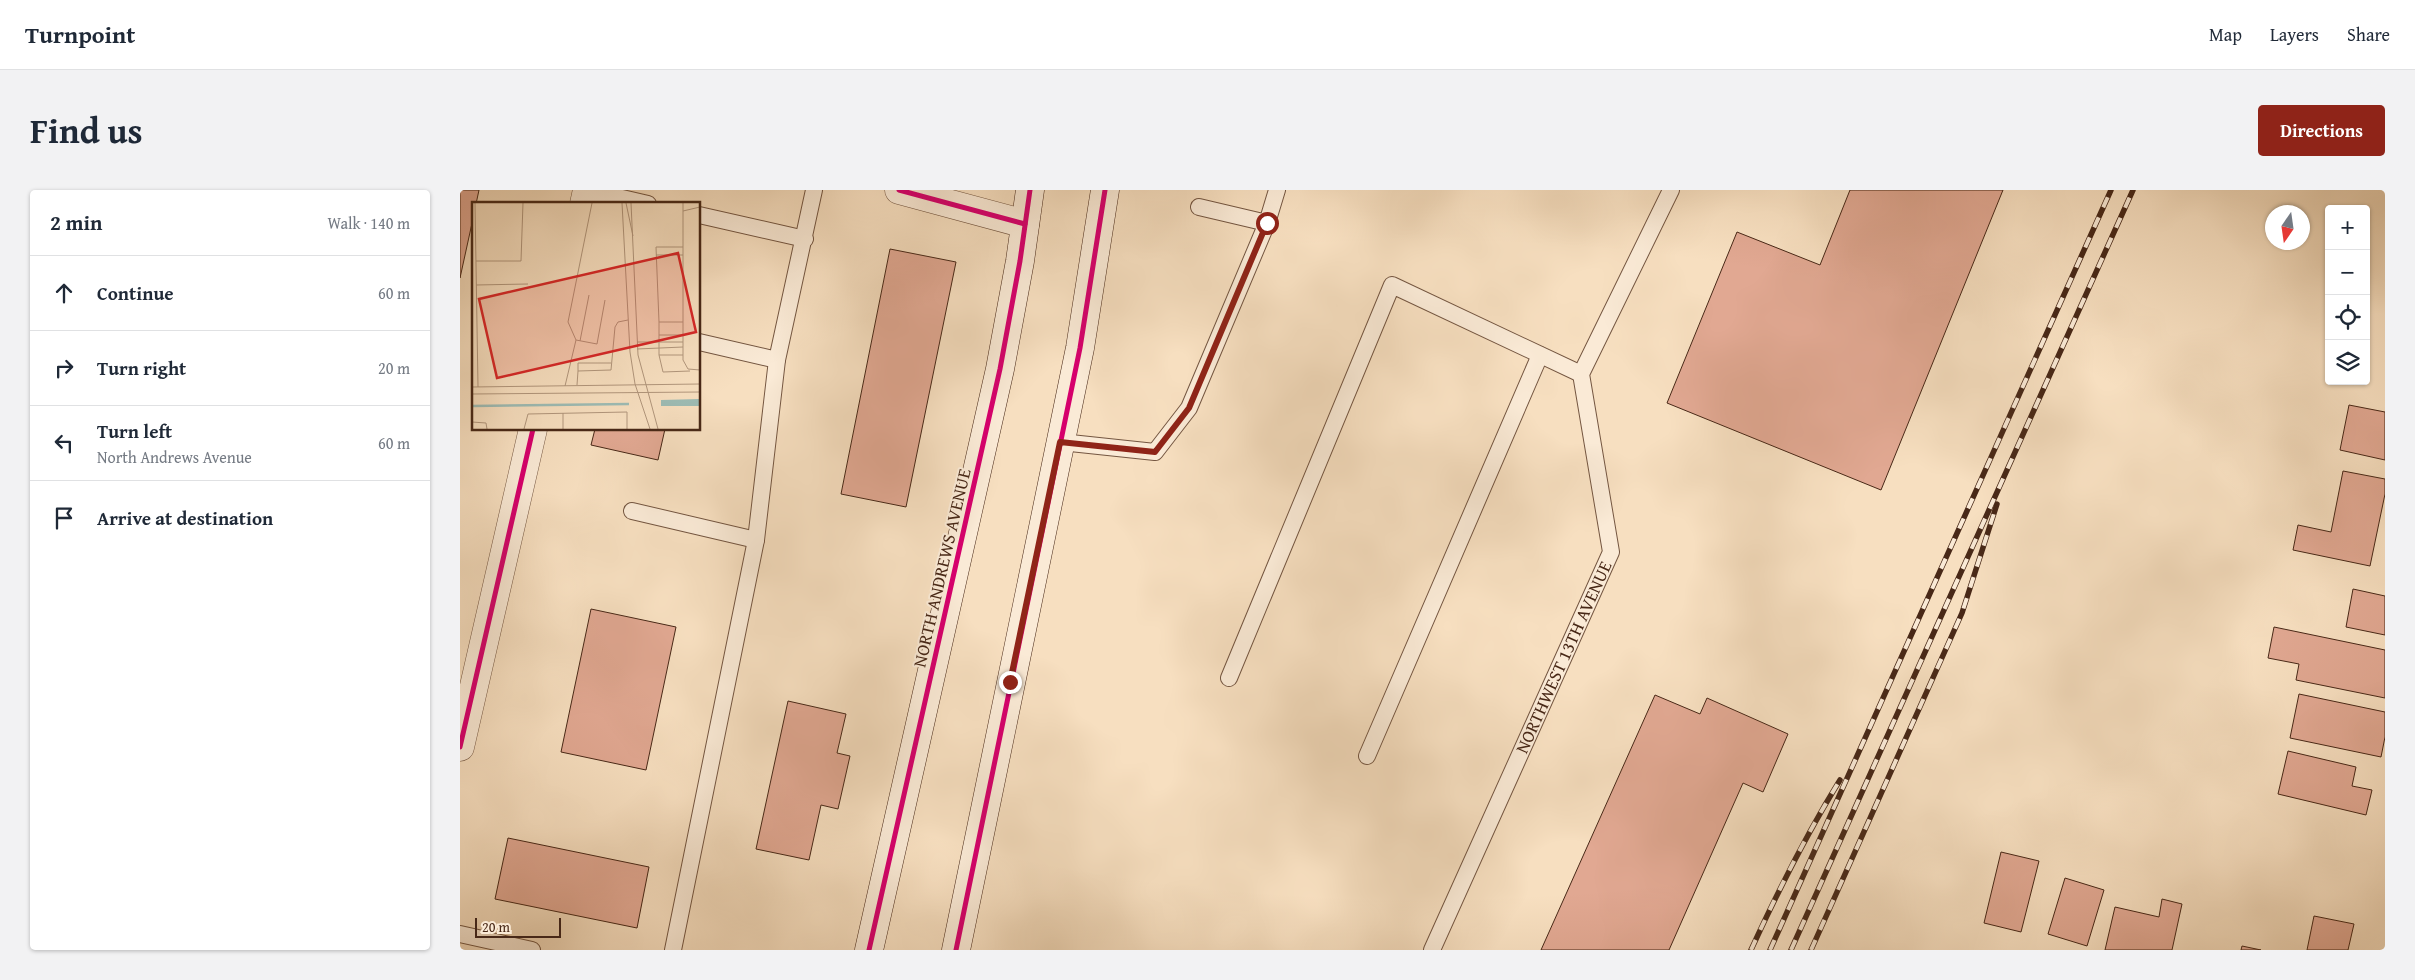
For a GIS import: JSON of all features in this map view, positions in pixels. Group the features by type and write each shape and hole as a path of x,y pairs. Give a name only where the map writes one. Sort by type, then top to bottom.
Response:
{"main road":[{"path":"899,190 1025,224"},
{"name":"NORTH ANDREWS AVENUE","path":"869,950 1002,360 1030,190"},
{"path":"956,950 1060,442 1098,246 1105,190"},
{"path":"460,748 533,430"}],"lane":[{"path":"587,190 639,202"},
{"path":"673,950 756,540 777,360 805,239 814,190"},
{"path":"1060,442 1155,452 1189,408 1267,223 1277,190"},
{"path":"1229,678 1392,285 1581,374 1670,190"},
{"path":"1199,207 1267,223"},
{"path":"700,215 805,239"},
{"path":"700,342 777,360"},
{"path":"1367,756 1540,355"},
{"name":"NORTHWEST 13TH AVENUE","path":"1432,950 1611,552 1581,374"},
{"path":"632,511 756,540"},
{"path":"460,934 532,950"}],"building":[{"path":"460,190 479,190 476,202 472,202 472,223 460,278"},
{"path":"1850,190 2003,190 1881,490 1667,403 1737,232 1820,265"},
{"path":"890,249 956,262 906,507 841,494"},
{"path":"2349,405 2385,412 2385,460 2340,450"},
{"path":"595,430 665,430 658,460 591,445"},
{"path":"2343,471 2385,479 2385,494 2370,566 2293,550 2298,525 2331,532"},
{"path":"2353,589 2385,596 2385,635 2346,627"},
{"path":"591,609 676,627 646,770 561,752"},
{"path":"2274,627 2385,650 2385,698 2296,680 2299,664 2268,658"},
{"path":"2299,694 2385,712 2385,737 2381,757 2290,738"},
{"path":"1655,695 1700,714 1707,698 1788,734 1763,792 1743,783 1669,950 1541,950"},
{"path":"788,701 846,714 837,753 850,756 838,809 821,805 809,860 756,849"},
{"path":"2288,751 2356,767 2352,786 2372,790 2366,815 2278,794"},
{"path":"508,838 649,867 637,928 495,899"},
{"path":"2001,852 2039,861 2021,932 1984,923"},
{"path":"2065,878 2104,890 2087,946 2048,934"},
{"path":"2162,899 2182,904 2172,950 2105,950 2115,907 2159,917"},
{"path":"2314,916 2354,924 2348,950 2307,950"},
{"path":"2242,946 2261,950 2241,950"}],"railway":[{"path":"1770,950 2111,190"},
{"path":"1791,950 2133,190"},
{"path":"1811,950 1962,613 1997,504"},
{"path":"1751,950 1793,864 1840,780"}],"cycle path":[{"path":"899,190 1025,224"},
{"path":"869,950 1000,369 1020,261 1030,190"},
{"path":"956,950 1080,348 1105,190"},
{"path":"460,747 533,430"}],"route":[{"path":"1010,682 1060,442 1155,452 1189,408 1267,223"}]}
